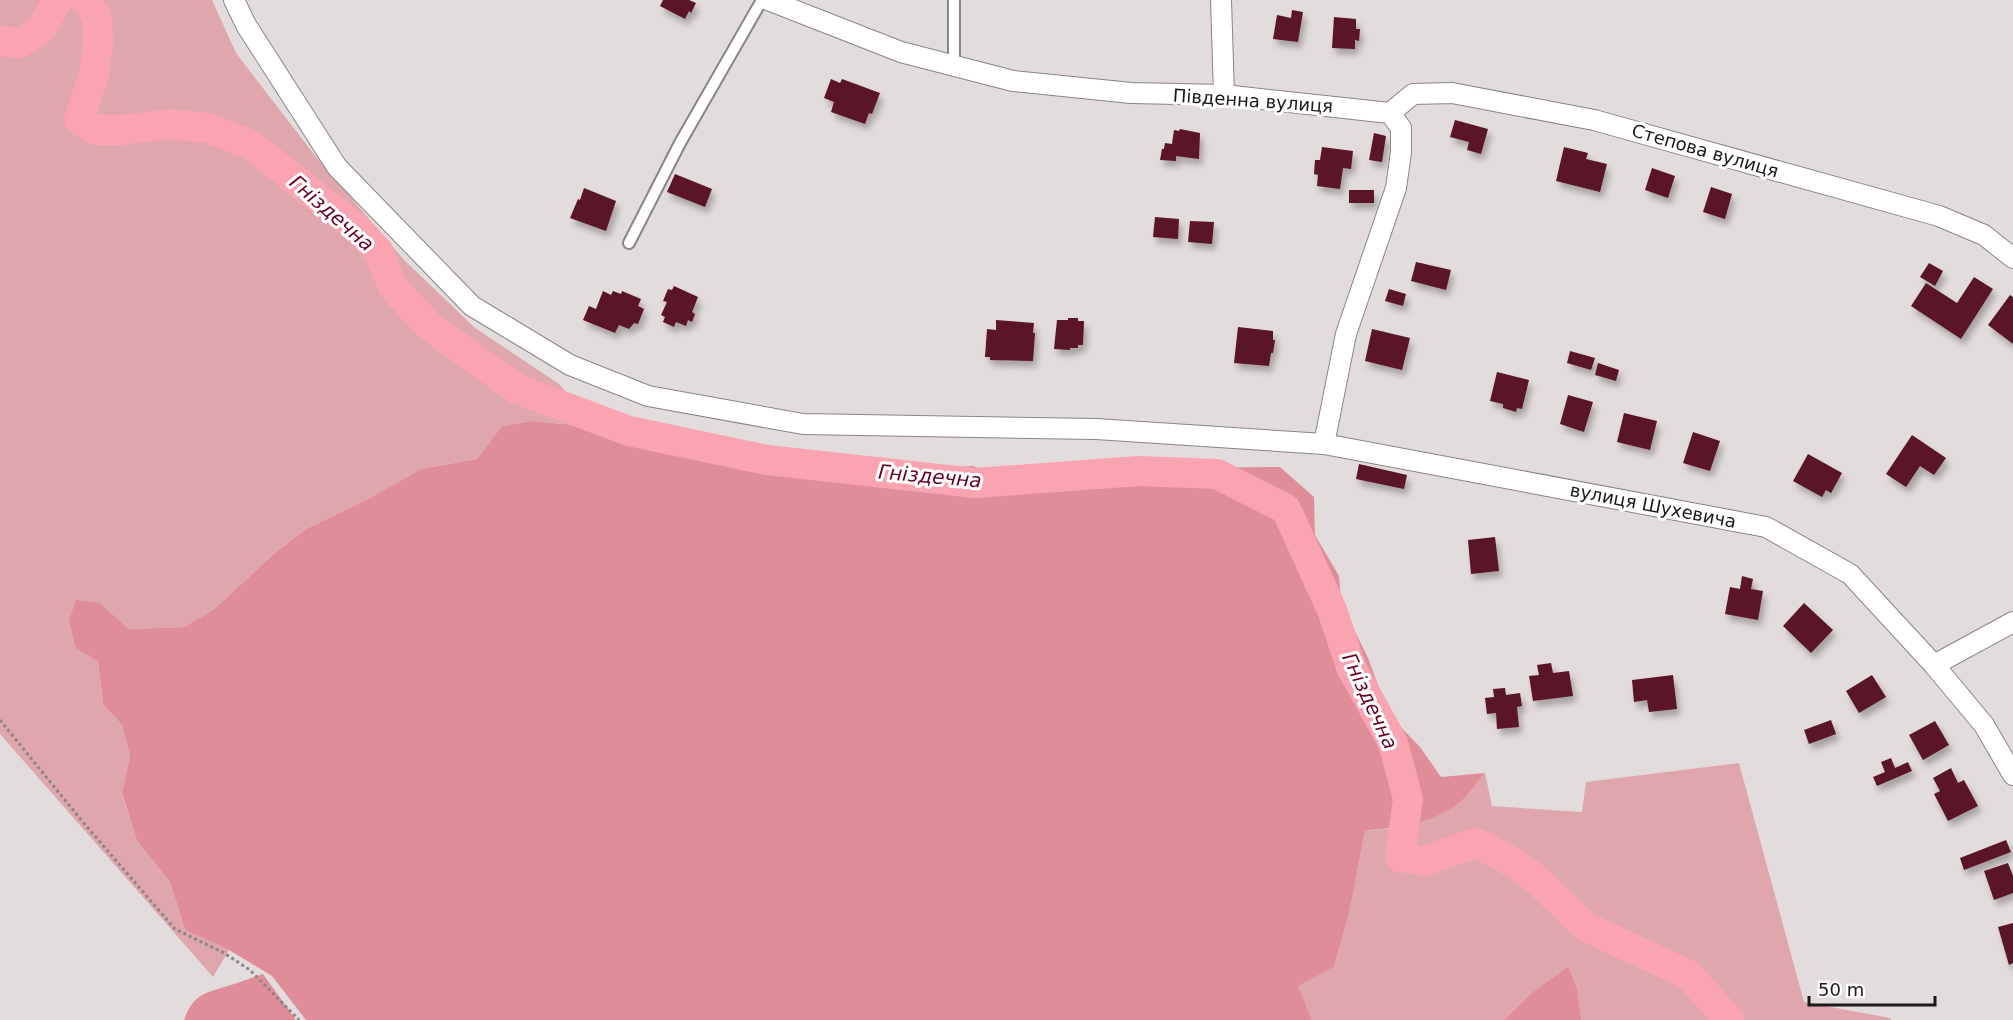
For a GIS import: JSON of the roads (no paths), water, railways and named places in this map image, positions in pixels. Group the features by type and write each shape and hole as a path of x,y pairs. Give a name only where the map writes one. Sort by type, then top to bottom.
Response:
{"street":[{"name":"вулиця Шухевича","path":"234,0 246,25 337,167 472,306 570,365 648,396 803,424 1096,429 1324,444 1766,528 1850,574 1934,665 1984,725 2013,775"},
{"path":"1221,0 1224,95"},
{"name":"Південна вулиця","path":"778,2 901,52 1013,81 1131,93 1224,95 1390,112"},
{"name":"Степова вулиця","path":"1390,112 1413,94 1452,93 1594,120 1939,216 1984,235 2013,258"},
{"path":"1324,444 1346,334 1396,188 1401,152 1401,128 1390,112"},
{"path":"1934,665 2013,622"}],"lane":[{"path":"629,243 680,143 762,0"},
{"path":"954,0 954,66"}],"waterway":[{"name":"Гніздечна","path":"0,41 20,43 40,30 58,0"},
{"name":"Гніздечна","path":"85,0 97,17 98,42 94,74 79,120 95,130 123,130 169,124 208,128 251,145 355,227 378,251 393,287 429,326 517,389 629,431 767,460 975,483 1139,471 1217,474 1286,509 1332,610 1351,667 1393,743 1408,799 1400,857 1424,861 1476,843 1516,864 1536,879 1586,927 1689,975 1729,1020"}]}
